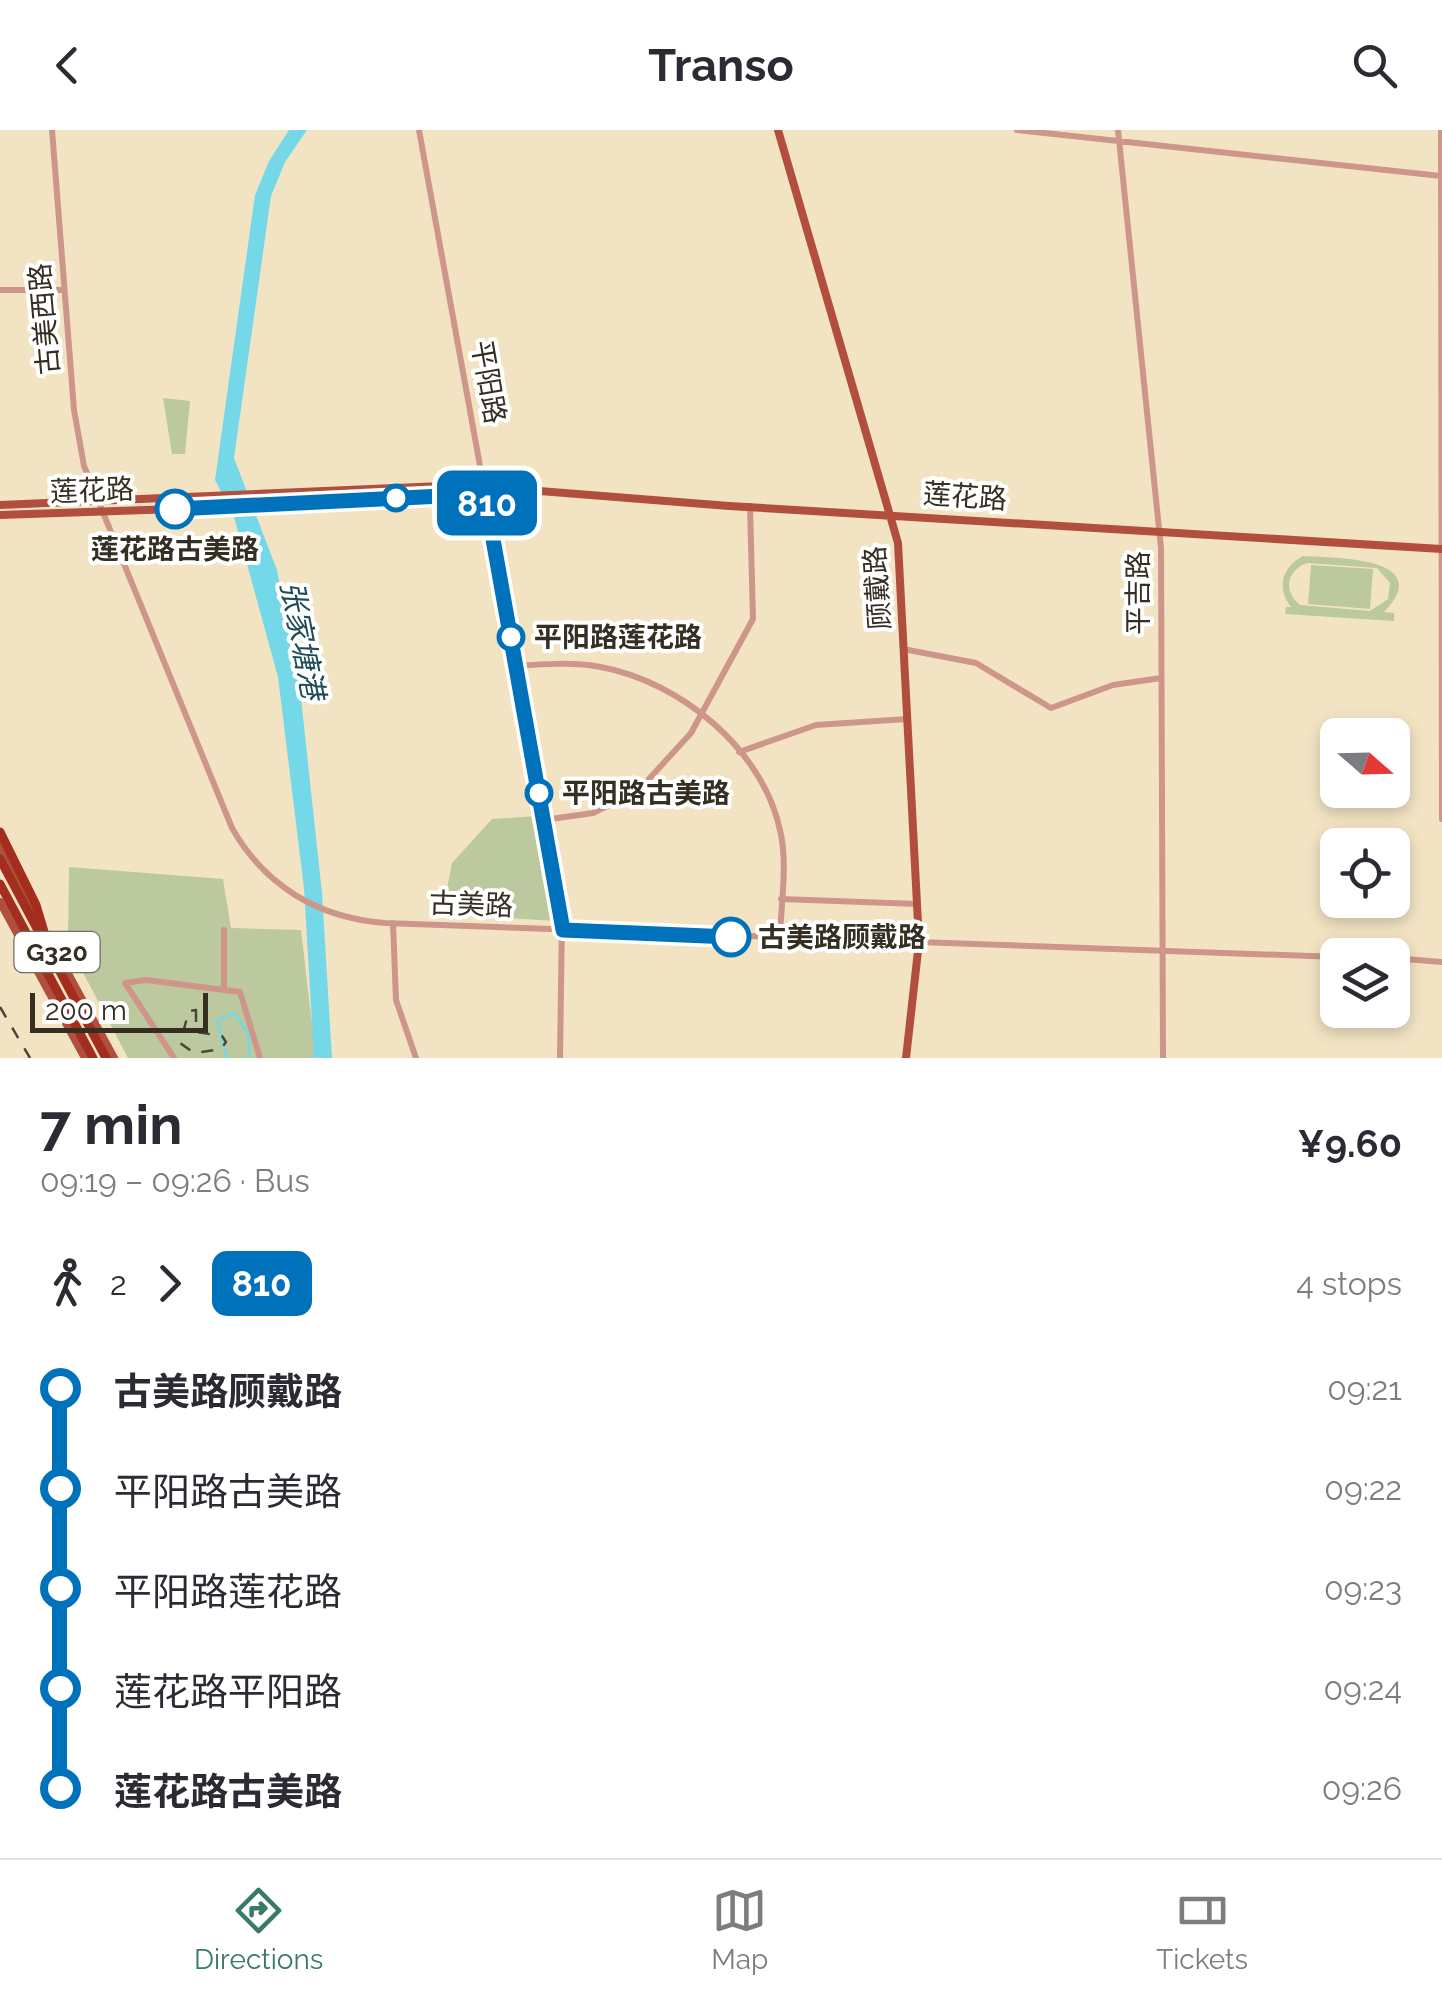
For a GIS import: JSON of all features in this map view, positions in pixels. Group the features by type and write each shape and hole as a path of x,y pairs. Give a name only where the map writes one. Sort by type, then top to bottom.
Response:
{"highway":[{"path":"0,832 36,905 52,955"},
{"path":"0,860 110,1058"},
{"path":"0,884 93,1058"}],"main road":[{"name":"顾戴路","path":"778,130 892,514 919,942 906,1058"},
{"name":"莲花路","path":"0,505 465,485 1441,549"},
{"name":"莲花路","path":"0,514 463,495 484,489"},
{"name":"G320","path":"0,847 110,1058"},
{"name":"G320","path":"0,902 85,1058"}],"street":[{"name":"古美西路","path":"52,130 76,426 97,501"},
{"name":"平阳路","path":"419,130 563,930 560,1058"},
{"path":"1018,130 1441,176"},
{"name":"平吉路","path":"1118,130 1160,530 1162,1058"},
{"path":"1441,130 1442,820"},
{"path":"0,290 64,290"},
{"name":"古美路","path":"97,501 232,828 264,872 298,898 328,912 393,924 1320,957"},
{"path":"544,820 593,813 638,791 678,752 754,618 750,506"},
{"path":"903,649 976,663 1051,708 1113,685 1161,678"},
{"path":"516,666 579,664 623,673 659,687 703,713 739,752 777,818 782,842 780,938"},
{"path":"739,752 816,725 907,719"},
{"path":"781,898 917,904"},
{"path":"393,924 396,1000 416,1058"},
{"path":"224,930 224,988"},
{"path":"1410,959 1442,962"},
{"path":"174,1058 125,983 146,980 240,992 260,1058"}],"green space":[{"path":"163,398 190,401 185,454 172,454"},
{"path":"1303,556 1335,558 1389,570 1398,580 1397,594 1384,612 1394,613 1394,621 1285,614 1286,607 1291,607 1284,593 1284,578","holes":["1307,563 1377,568 1390,583 1388,599 1370,611 1300,605 1289,588 1291,576"]},
{"path":"1311,565 1373,569 1370,609 1308,604"},
{"path":"535,816 556,921 442,914 452,863 492,819"},
{"path":"69,867 223,879 231,928 301,930 316,1058 128,1058 68,944"}],"water":[{"path":"289,130 307,130 285,162 271,196 234,458 277,570 300,689 322,893 332,1058 314,1058 304,888 278,677 234,517 215,480 255,195 269,161"}],"waterway":[{"path":"227,1058 217,1020 235,1013 248,1034 250,1058"}],"railway":[{"path":"0,1007 30,1058"},
{"path":"196,1010 196,1032 222,1036 226,1042 221,1049 194,1053 180,1043 189,1011 196,1010"}],"bus line":[{"name":"810","path":"175,509 463,495 484,489 563,930 731,937"}],"place":[{"name":"莲花路古美路","path":"175,509"},
{"name":"平阳路莲花路","path":"511,637"},
{"name":"平阳路古美路","path":"539,793"},
{"name":"古美路顾戴路","path":"731,937"}],"water label":[{"name":"张家塘港","path":"302,640"}]}
